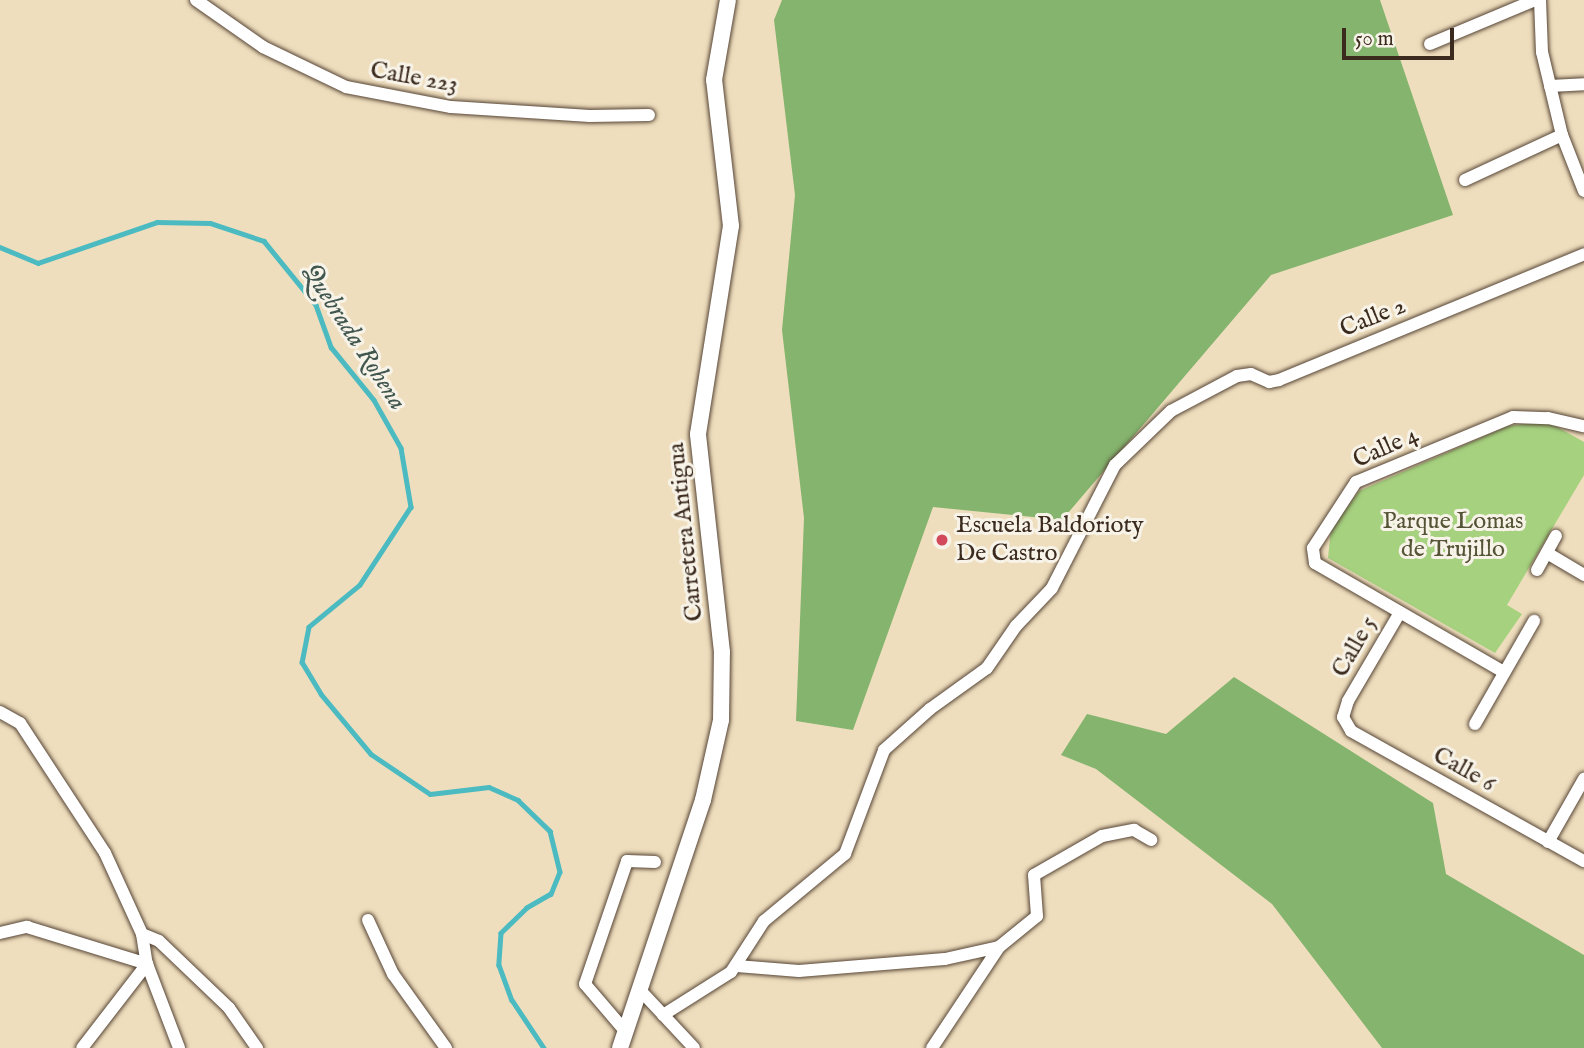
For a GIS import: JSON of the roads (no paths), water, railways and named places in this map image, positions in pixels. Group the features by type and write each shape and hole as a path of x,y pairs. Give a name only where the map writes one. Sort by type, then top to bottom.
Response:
{"street":[{"name":"Calle 223","path":"196,0 263,47 346,87 452,107 649,115"},
{"name":"Carretera Antigua","path":"620,1048 703,800 721,720 722,652 698,434 731,226 714,80 728,0"},
{"path":"1430,44 1537,0 1542,52 1562,135 1581,173 1584,191"},
{"path":"1550,86 1584,84"},
{"path":"1465,180 1562,135"},
{"name":"Calle 2","path":"737,966 764,921 845,854 884,750 930,709 987,668 1016,626 1052,587 1115,465 1179,405 1237,376 1251,374 1269,382 1279,380 1584,254"},
{"name":"Calle 4","path":"1502,671 1399,614 1315,563 1313,548 1356,482 1513,417 1548,418 1584,426"},
{"path":"1537,570 1556,536"},
{"path":"1547,553 1584,575"},
{"name":"Calle 5","path":"1348,701 1399,614"},
{"path":"1475,724 1502,671 1534,621"},
{"name":"Calle 6","path":"1348,701 1343,717 1351,731 1584,861"},
{"path":"0,712 20,723 105,853 142,933 147,964 179,1048"},
{"path":"1548,842 1584,779"},
{"path":"932,1048 999,947 1037,916 1034,875 1102,836 1134,830 1151,840"},
{"path":"626,1032 585,984 627,861 655,862"},
{"path":"368,920 393,974 446,1048"},
{"path":"0,933 27,927 147,964"},
{"path":"142,933 159,941 229,1008 257,1048"},
{"path":"663,1015 737,966 799,971 945,960 999,947"},
{"path":"82,1048 147,964"},
{"path":"639,990 694,1048"}],"waterway":[{"name":"Quebrada Rohena","path":"0,247 38,263 157,222 210,223 264,241 316,305 331,347 374,400 401,448 411,507 360,585 309,627 302,662 321,694 371,754 430,794 489,787 518,800 550,831 560,872 551,894 527,908 501,933 499,965 512,1000 544,1048"}],"place":[{"name":"Escuela Baldorioty De Castro","path":"942,540"}],"park label":[{"name":"Parque Lomas de Trujillo","path":"1453,536"}]}
